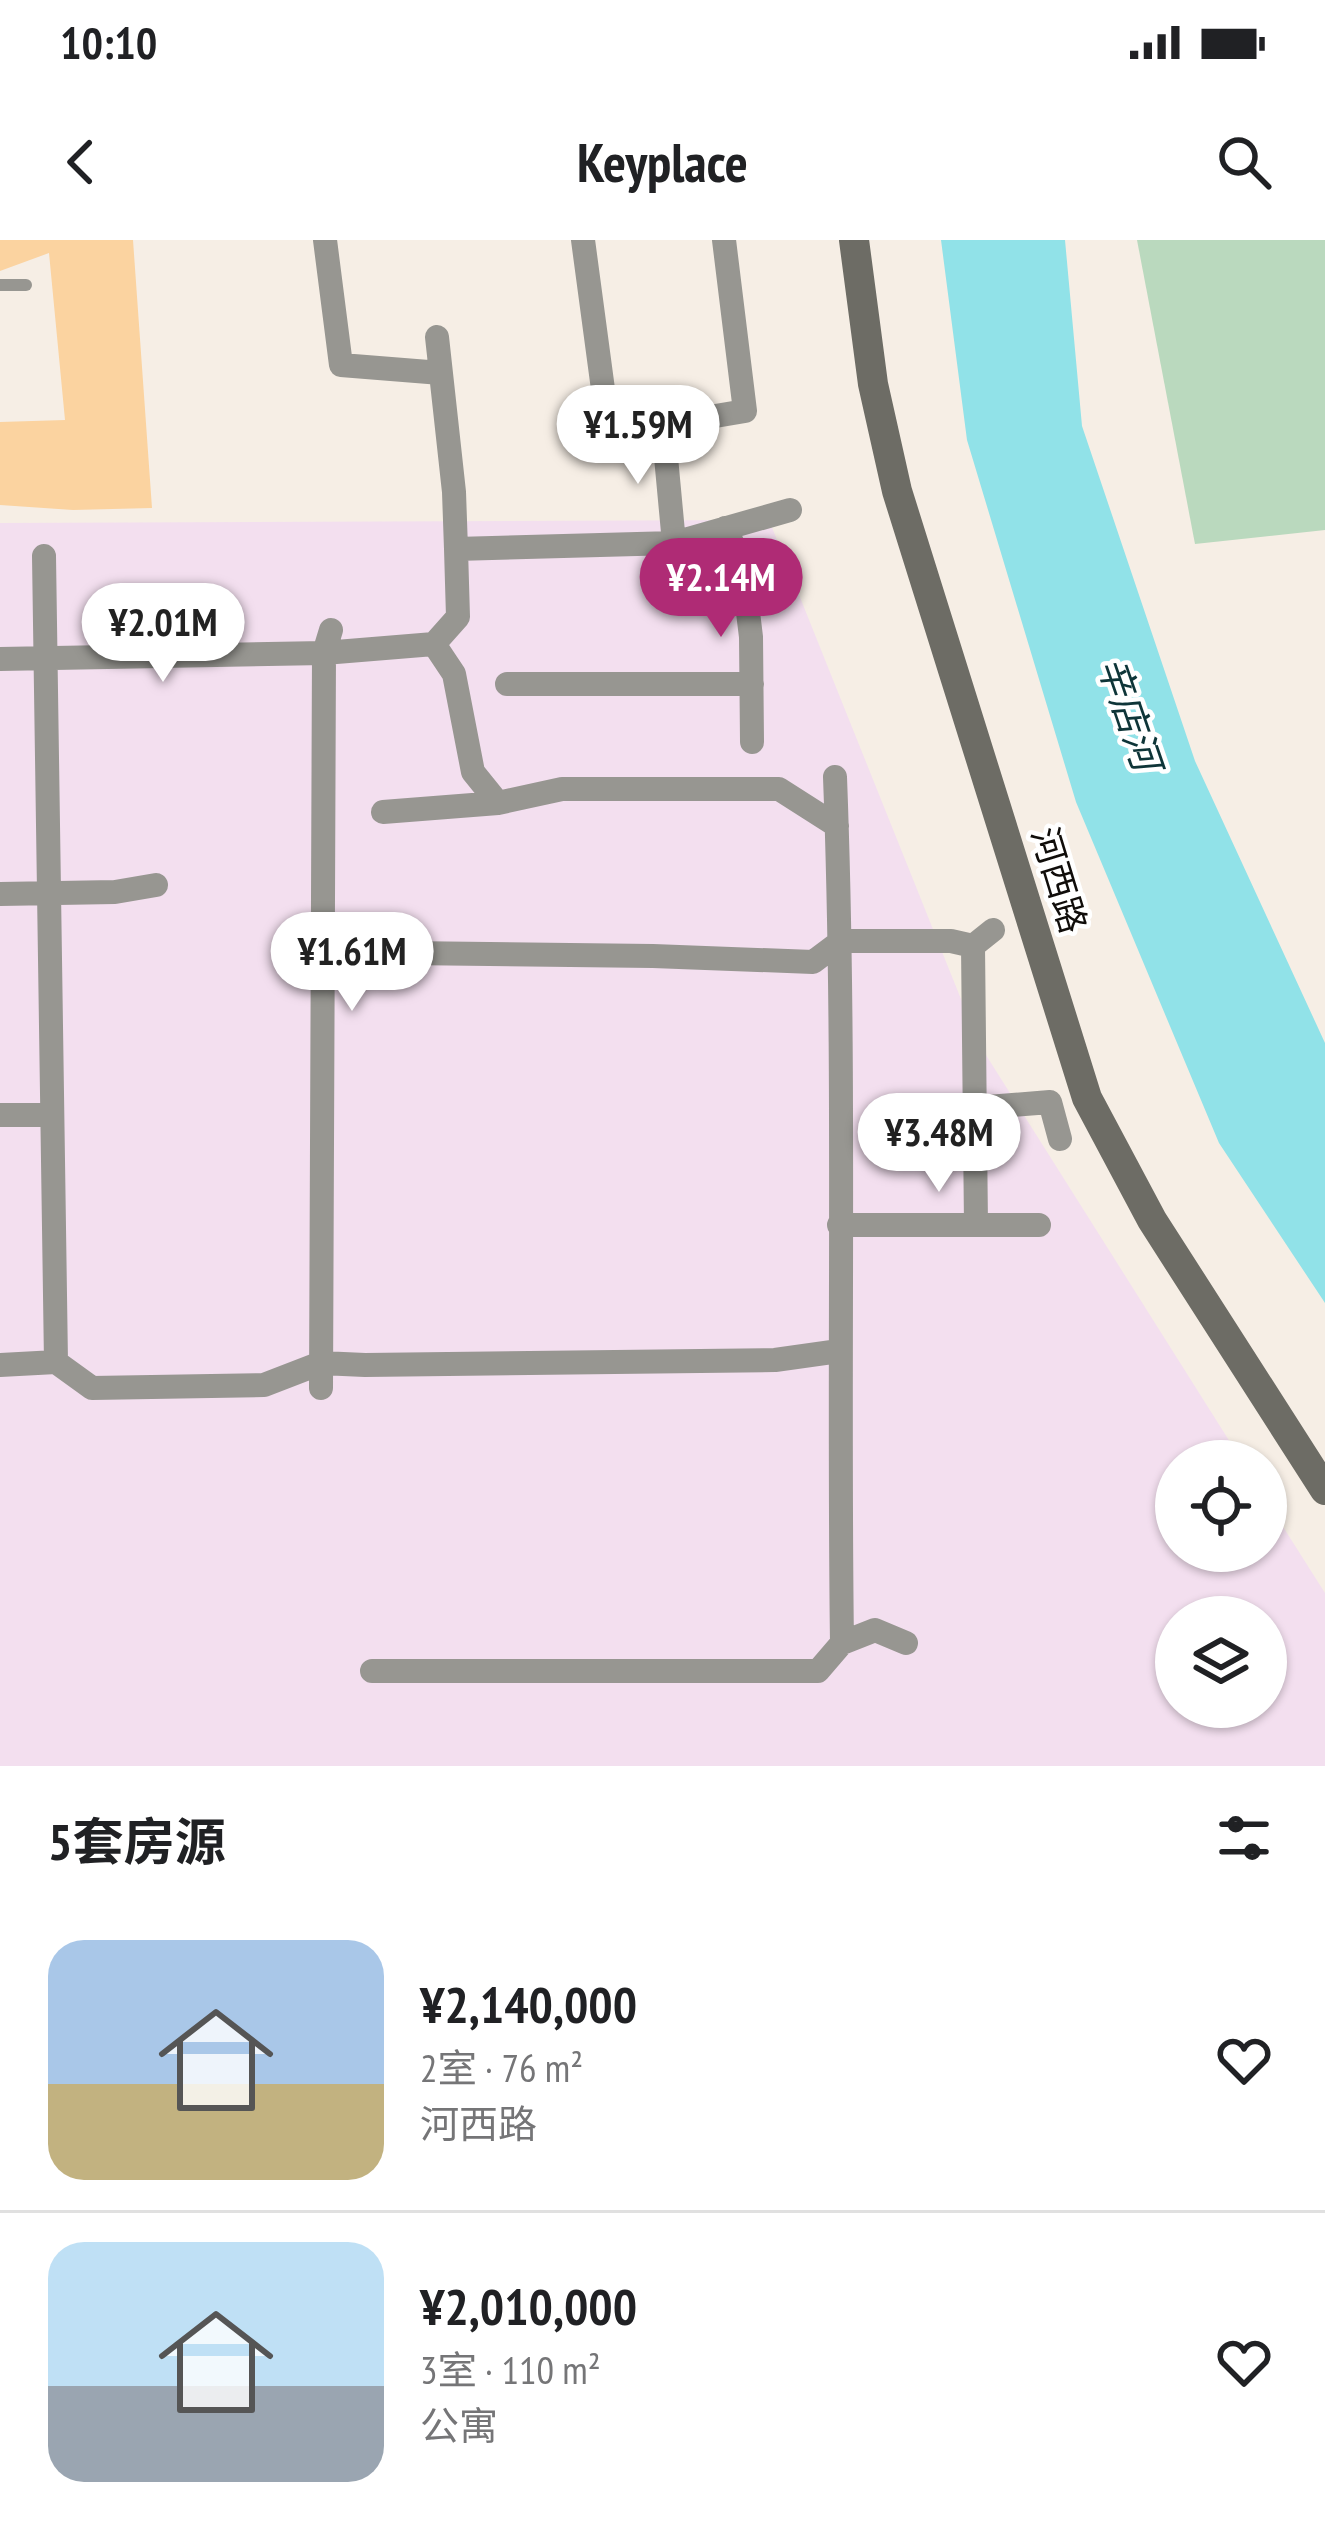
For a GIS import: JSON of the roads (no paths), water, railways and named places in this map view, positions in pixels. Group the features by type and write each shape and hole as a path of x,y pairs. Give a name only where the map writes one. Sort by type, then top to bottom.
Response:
{"street":[{"path":"325,240 341,365 441,373"},
{"path":"583,240 609,434 745,411 724,240"},
{"name":"河西路","path":"854,240 873,384 897,490 1087,1098 1152,1220 1325,1490"},
{"path":"0,658 327,642 434,644 458,617 454,492 437,337"},
{"path":"662,425 674,543"},
{"path":"456,549 674,543 790,510"},
{"path":"725,528 742,563 751,637 752,742"},
{"path":"44,556 56,1362"},
{"path":"321,1376 327,642"},
{"path":"434,644 454,674 473,772 498,803"},
{"path":"508,684 752,684"},
{"path":"835,777 841,941 842,1643"},
{"path":"383,812 498,803 562,789 778,789 837,826"},
{"path":"0,894 115,892 157,885"},
{"path":"322,952 813,962 841,941 983,938 975,1108 976,1225"},
{"path":"975,1108 1050,1102 1060,1138"},
{"path":"0,1115 52,1115"},
{"path":"839,1225 1039,1225"},
{"path":"0,1365 56,1362 92,1388 264,1385 365,1365 775,1360 839,1351"},
{"path":"372,1671 818,1671 842,1643 874,1630 906,1643"}],"lane":[{"path":"0,285 26,285"}],"water":[{"name":"辛店河","path":"941,240 1065,240 1082,426 1195,761 1325,1043 1325,1303 1219,1143 1076,802 967,440"}]}
